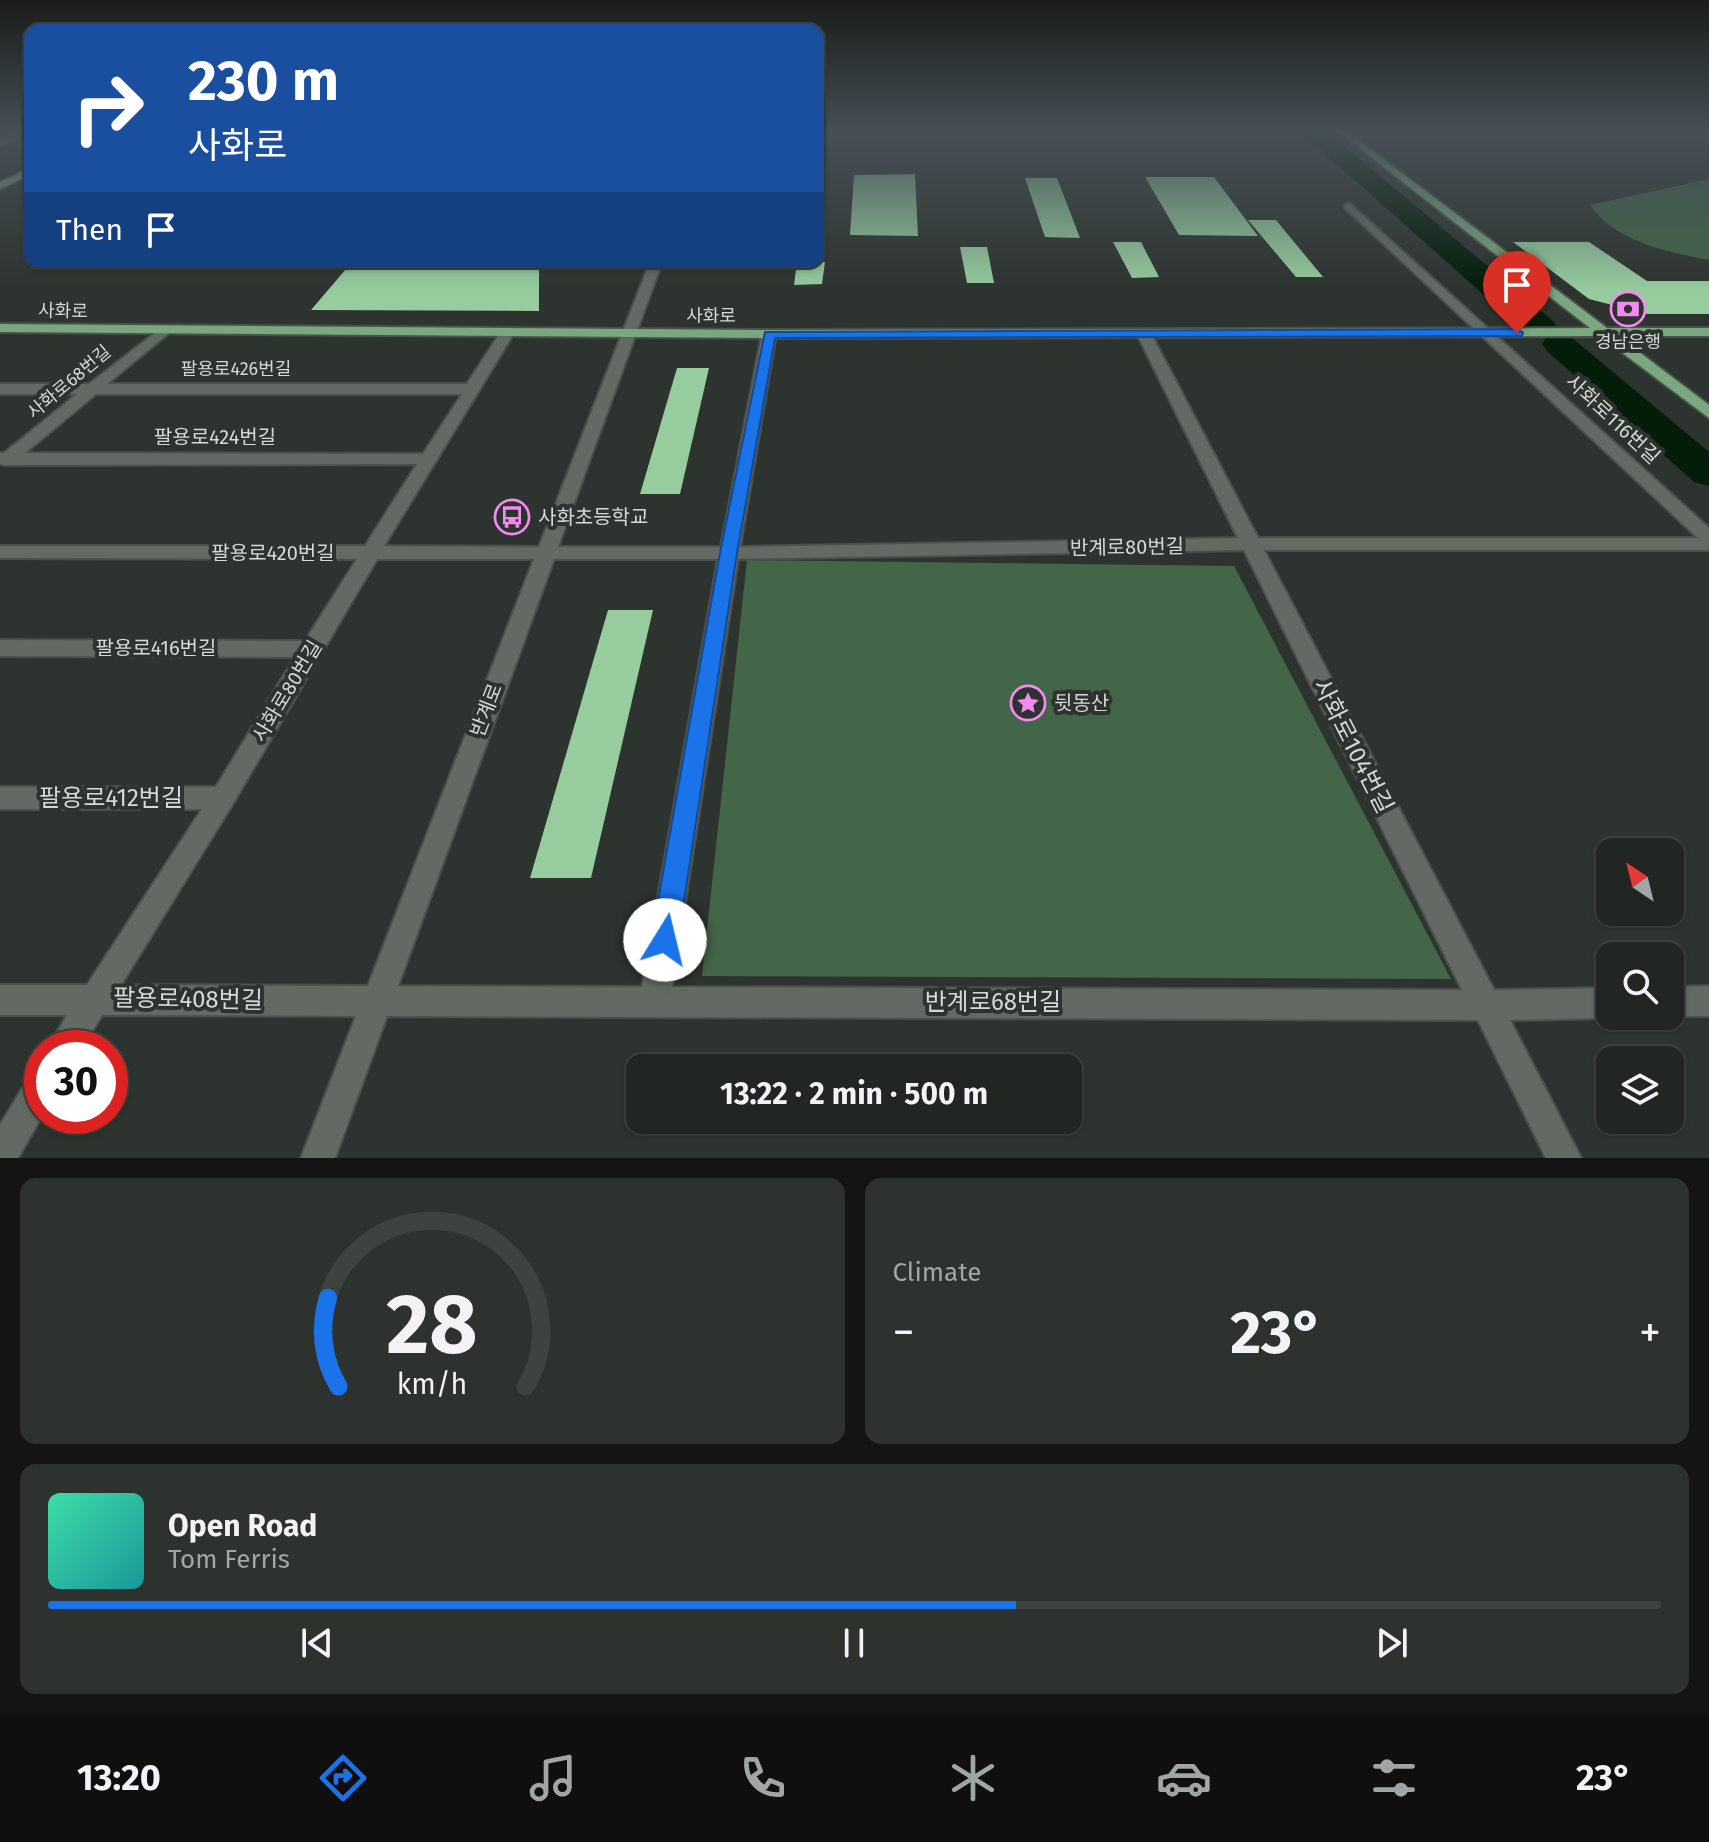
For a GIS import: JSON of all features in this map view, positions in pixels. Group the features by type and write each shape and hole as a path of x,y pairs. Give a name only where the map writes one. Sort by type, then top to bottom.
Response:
{"main road":[{"path":"1411,184 1709,413"},
{"name":"사화로","path":"0,328 628,334 1709,332"}],"street":[{"name":"사화로116번길","path":"1349,206 1709,538"},
{"name":"반계로","path":"318,1158 654,268"},
{"name":"사화로68번길","path":"3,461 164,330"},
{"name":"사화로80번길","path":"75,1030 223,798 311,649 507,333"},
{"path":"655,1000 729,553 769,334"},
{"name":"사화로104번길","path":"1144,334 1564,1158"},
{"name":"팔용로426번길","path":"0,389 473,389"},
{"name":"팔용로424번길","path":"3,461 430,459"},
{"name":"반계로80번길","path":"545,554 1251,544 1709,544"},
{"name":"팔용로420번길","path":"0,552 545,554"},
{"name":"팔용로416번길","path":"0,648 311,649"},
{"name":"팔용로412번길","path":"0,798 223,798"},
{"name":"팔용로408번길","path":"0,1000 94,998 377,1002"},
{"path":"1684,1002 1709,1001"},
{"name":"반계로68번길","path":"377,1002 1596,1003"},
{"path":"0,1157 24,1116"}],"green space":[{"path":"1686,184 1709,184 1709,260 1660,249 1628,237 1601,218 1590,205"},
{"path":"747,560 1234,566 1451,979 702,976"}],"building":[{"path":"853,184 915,184 918,236 850,235"},
{"path":"1027,184 1059,184 1080,238 1045,237"},
{"path":"1149,184 1219,184 1258,236 1179,235"},
{"path":"1248,220 1276,220 1323,277 1296,277"},
{"path":"1113,242 1141,242 1159,277 1132,278"},
{"path":"1513,242 1589,242 1647,281 1709,281 1709,314 1647,314 1589,299"},
{"path":"960,247 987,247 994,283 967,283"},
{"path":"825,262 822,284 794,285 796,268 824,268"},
{"path":"347,268 539,268 539,311 311,310"},
{"path":"677,368 709,368 680,494 640,494"},
{"path":"608,610 653,610 591,878 530,878"}],"waterway":[{"path":"1374,184 1541,328"},
{"path":"1559,344 1709,473"}],"place":[{"name":"경남은행","path":"1628,309"},
{"name":"사화초등학교","path":"512,517"},
{"name":"뒷동산","path":"1028,703"}],"route":[{"path":"665,940 769,334 1517,333"}]}
